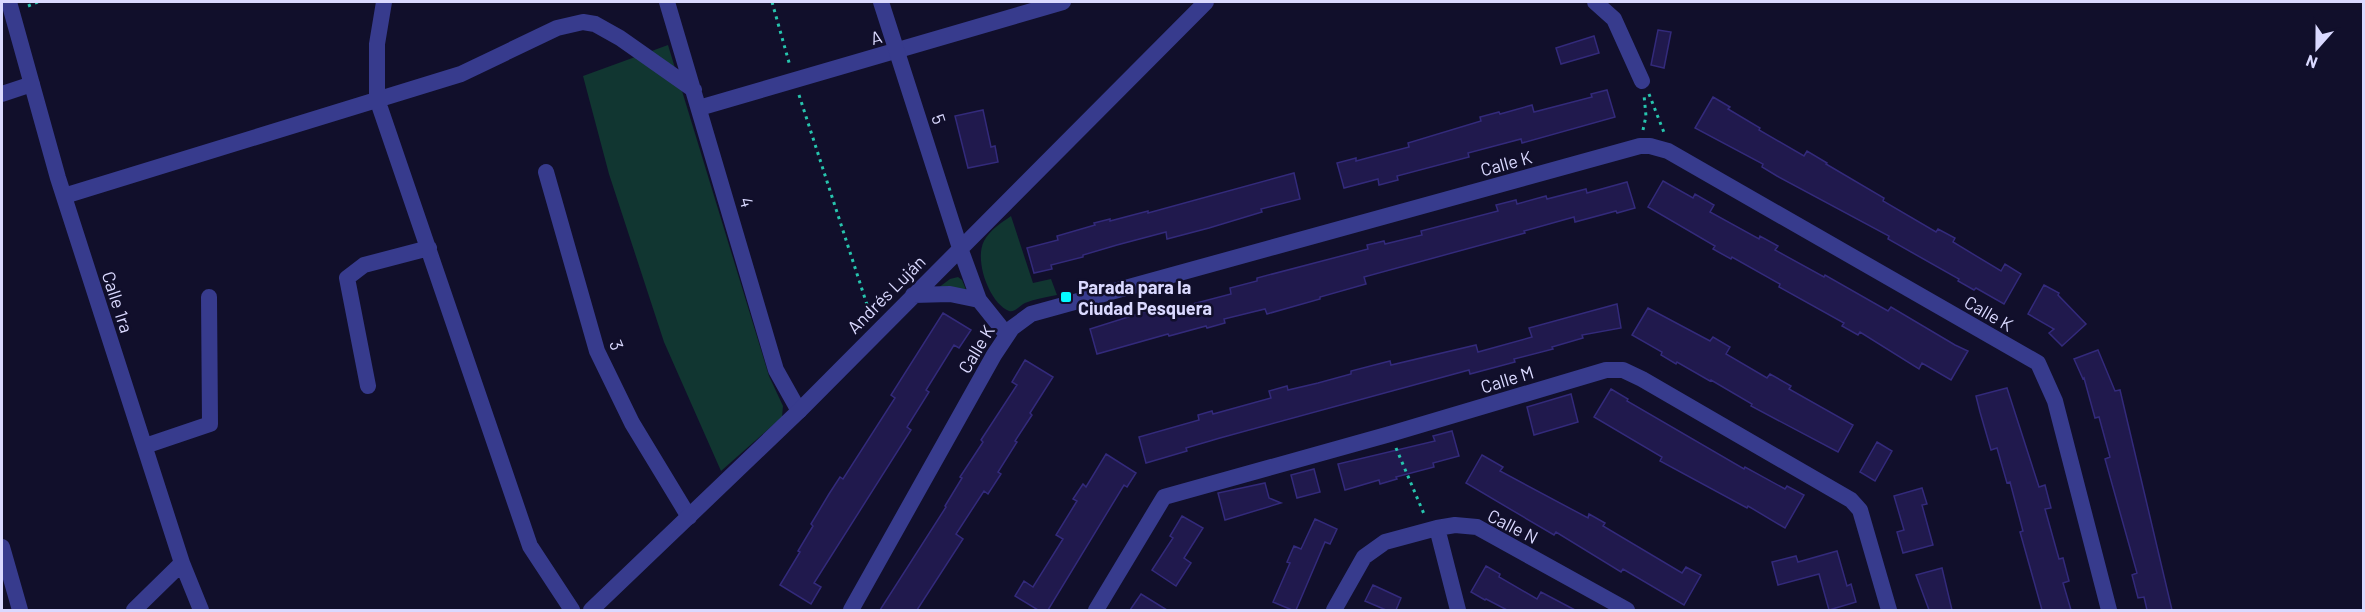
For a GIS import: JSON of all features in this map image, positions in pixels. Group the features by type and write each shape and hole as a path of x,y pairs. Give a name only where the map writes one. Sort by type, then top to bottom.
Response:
{"street":[{"name":"Calle 1ra","path":"9,2 64,196 182,563 201,610"},
{"path":"384,2 377,44 377,99 530,546 572,610"},
{"name":"4","path":"667,2 776,370 799,411"},
{"name":"5","path":"881,2 960,248 979,300 1007,335"},
{"name":"A","path":"699,108 1063,2"},
{"name":"Andrés Luján","path":"591,610 799,411 1206,2"},
{"path":"1595,2 1614,19 1642,81"},
{"path":"64,196 461,74 557,28 583,22 595,24 620,38 693,90"},
{"path":"2,94 32,84"},
{"name":"Calle K","path":"851,610 1007,335 1012,328 1031,314 1640,146 1650,146 1668,151 2038,363 2055,401 2109,610"},
{"name":"3","path":"546,172 597,351 632,423 689,517"},
{"path":"368,386 347,278 364,266 429,248"},
{"path":"913,295 950,294 979,300"},
{"path":"145,446 210,424 209,297"},
{"name":"Calle M","path":"1096,610 1164,497 1390,434 1606,370 1623,370 1652,385 1851,500 1860,510 1889,610"},
{"name":"Calle N","path":"1334,610 1364,557 1385,542 1455,525 1477,527 1627,610"},
{"path":"1434,529 1458,610"},
{"path":"2,547 20,610"},
{"path":"134,610 182,563"}],"path":[{"path":"772,2 794,80 876,332"},
{"path":"1640,146 1646,116 1642,81"},
{"path":"1642,81 1664,129 1668,151"},
{"path":"1390,434 1434,529"}],"green space":[{"path":"668,45 769,376 783,406 782,417 721,471 664,342 609,174 583,76"},
{"path":"1011,216 1033,283 1051,279 1057,295 1023,304 1009,311 995,299 985,280 981,249 986,237"},
{"path":"958,277 962,280 967,292 934,291 950,279"}],"building":[{"path":"1658,30 1671,32 1664,68 1651,65"},
{"path":"1594,36 1599,53 1561,64 1556,48"},
{"path":"1607,90 1615,117 1522,143 1521,139 1468,153 1469,157 1397,176 1398,180 1379,185 1378,179 1344,188 1337,163 1356,158 1356,161 1409,147 1408,143 1481,121 1480,117 1532,105 1534,112 1592,97 1591,94"},
{"path":"1713,97 1760,128 1759,130 1804,156 1807,151 1884,198 1883,201 1936,232 1938,229 1955,238 1953,242 2001,271 2005,264 2021,274 2004,304 1958,281 1959,279 1888,239 1889,236 1777,176 1762,167 1763,164 1695,128"},
{"path":"983,110 991,147 995,146 998,162 968,168 955,116"},
{"path":"1294,173 1300,199 1167,239 1166,232 1117,245 1051,265 1052,269 1034,273 1027,248 1058,240 1057,236 1095,225 1094,223 1148,211 1148,213"},
{"path":"1663,181 1693,198 1695,194 1714,205 1710,212 1759,239 1760,236 1778,246 1775,250 1888,311 1891,307 1968,351 1951,380 1922,363 1919,369 1860,332 1858,335 1842,326 1844,323 1779,287 1780,284 1713,249 1715,246 1648,207"},
{"path":"1627,182 1635,208 1575,222 1574,217 1524,231 1525,233 1364,277 1366,284 1320,297 1320,299 1267,314 1265,309 1224,319 1225,323 1207,328 1206,326 1169,336 1168,334 1097,354 1090,329 1144,312 1180,304 1181,307 1231,294 1230,288 1257,281 1257,278 1368,249 1367,245 1384,241 1385,244 1422,235 1421,231 1498,211 1496,205 1516,200 1517,204 1546,196 1547,199 1586,189 1587,193"},
{"path":"2044,285 2059,293 2058,295 2086,324 2062,346 2049,333 2054,329 2028,314"},
{"path":"1617,304 1621,328 1582,335 1583,338 1552,347 1553,349 1514,359 1515,362 1470,374 1469,370 1220,438 1146,463 1139,437 1199,420 1198,415 1212,411 1213,414 1271,398 1269,391 1287,386 1288,390 1318,383 1351,374 1351,371 1390,361 1391,365 1476,345 1478,352 1532,337 1529,328"},
{"path":"1648,308 1710,341 1713,337 1730,347 1726,354 1767,378 1770,374 1791,386 1789,389 1853,425 1838,452 1751,406 1752,404 1711,380 1677,362 1676,364 1661,355 1662,352 1632,335"},
{"path":"943,313 971,330 959,348 954,345 926,390 929,392 907,427 911,430 814,583 821,587 811,604 780,585 800,552 798,551 813,526 811,524 840,477 843,479 895,398 891,395"},
{"path":"2098,350 2115,391 2120,390 2172,610 2147,610 2144,597 2138,598 2132,575 2137,573 2105,459 2110,457 2099,417 2095,418 2084,378 2074,359"},
{"path":"1025,360 1053,377 1030,413 1032,415 998,472 1001,474 988,494 984,491 956,534 963,539 917,610 880,610 946,507 962,478 960,477 983,442 981,440 1017,385 1012,382"},
{"path":"2007,388 2039,487 2045,485 2051,508 2045,509 2059,559 2063,558 2069,581 2063,583 2071,610 2042,610 2020,532 2023,531 2010,482 2007,483 1997,448 1991,450 1980,412 1976,396"},
{"path":"1611,389 1628,399 1627,401 1744,469 1745,467 1785,489 1787,486 1804,495 1785,528 1748,506 1747,508 1660,461 1662,457 1594,417"},
{"path":"1571,394 1578,422 1534,435 1527,407"},
{"path":"1452,431 1459,456 1433,463 1434,467 1396,477 1397,479 1380,484 1379,480 1345,490 1338,464 1435,441 1433,436"},
{"path":"1877,442 1892,451 1875,481 1860,472"},
{"path":"1106,454 1136,473 1127,487 1124,485 1048,610 1038,610 1015,596 1024,581 1033,587 1063,539 1056,535 1077,501 1073,499 1083,484 1086,487"},
{"path":"1482,455 1503,467 1500,471 1588,518 1589,514 1605,523 1603,526 1682,573 1686,567 1701,575 1684,605 1623,569 1621,572 1556,532 1554,535 1466,483"},
{"path":"1314,469 1320,492 1297,498 1291,475"},
{"path":"1265,483 1269,498 1281,503 1225,520 1218,493"},
{"path":"1922,488 1927,504 1922,505 1933,545 1903,553 1897,532 1904,530 1894,496"},
{"path":"1182,516 1203,528 1184,558 1191,563 1176,586 1152,570 1173,538 1170,536"},
{"path":"1315,519 1337,529 1330,544 1325,542 1296,610 1292,610 1273,602 1290,563 1287,562 1294,546 1301,549"},
{"path":"1837,551 1847,586 1851,584 1856,602 1829,610 1819,574 1778,585 1772,562 1796,556 1798,562"},
{"path":"1486,566 1500,574 1499,577 1537,599 1541,592 1575,610 1507,610 1485,600 1471,592"},
{"path":"1942,568 1952,610 1929,610 1916,575"},
{"path":"1373,585 1401,598 1396,610 1386,610 1365,601"},
{"path":"1141,594 1167,610 1130,610"}],"place":[{"name":"Parada para la Ciudad Pesquera","path":"1066,297"}]}
